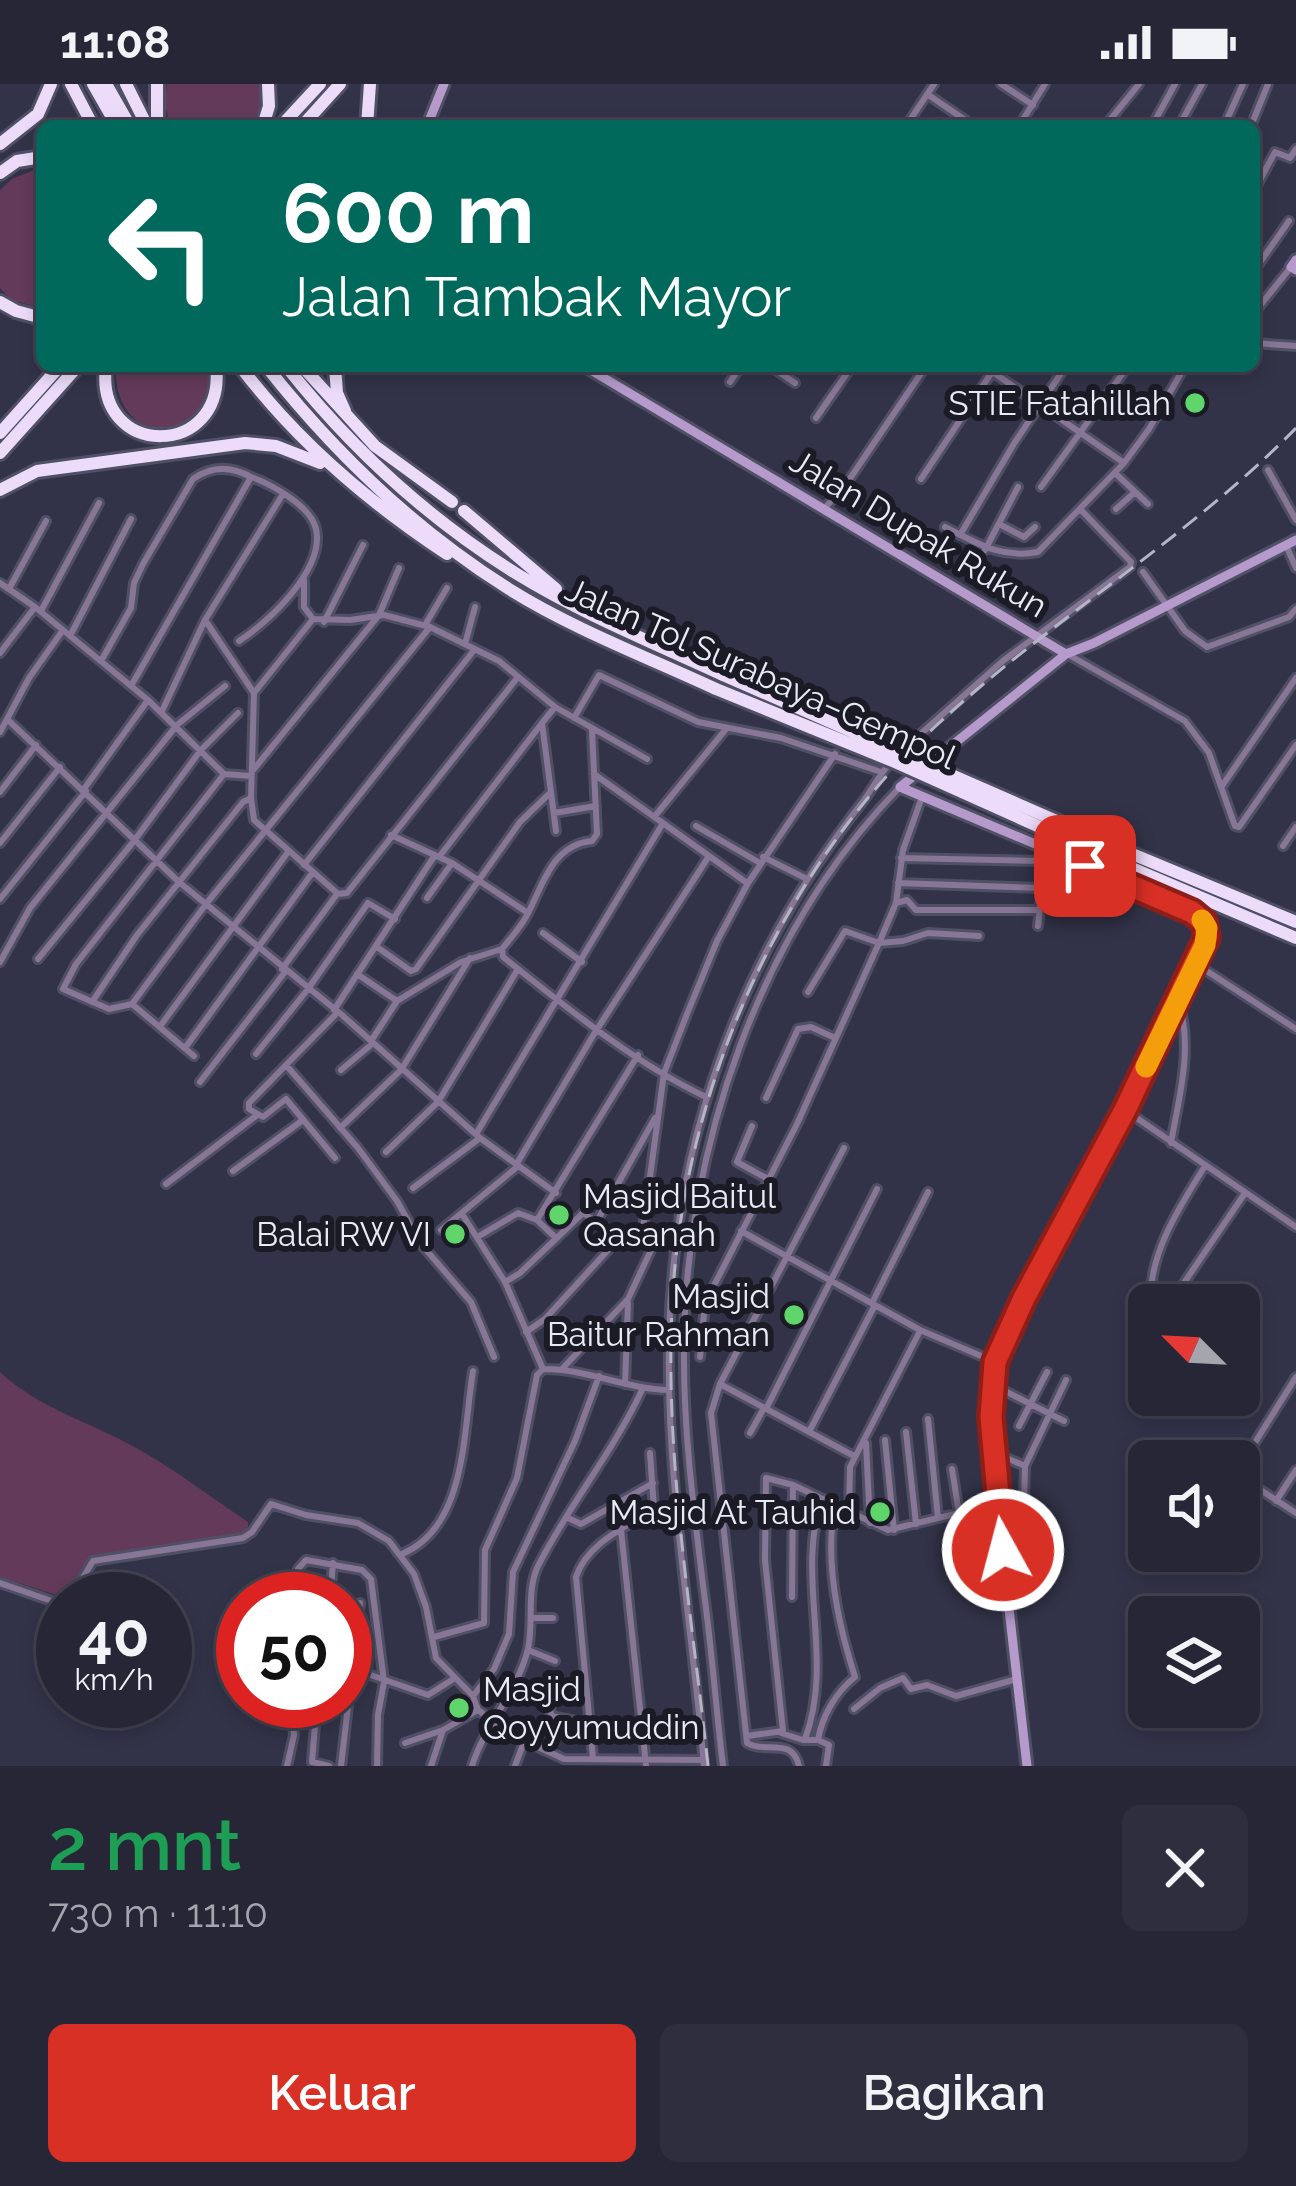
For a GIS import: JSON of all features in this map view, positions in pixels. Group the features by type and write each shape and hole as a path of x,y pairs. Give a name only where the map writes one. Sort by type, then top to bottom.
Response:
{"highway":[{"path":"0,144 38,114 51,84"},
{"path":"71,84 90,120"},
{"path":"92,84 113,120"},
{"path":"106,84 127,120"},
{"path":"126,84 144,120"},
{"path":"157,84 157,120"},
{"path":"265,120 268,84"},
{"path":"287,120 320,84"},
{"path":"307,120 340,84"},
{"path":"368,120 370,84"},
{"path":"0,173 17,161 36,158"},
{"path":"0,302 36,316"},
{"path":"0,433 55,372"},
{"path":"0,453 73,372"},
{"path":"106,372 112,409 132,429 152,437 178,435 196,423 213,399 215,372"},
{"path":"245,372 281,418 337,472 441,551 510,590"},
{"name":"Jalan Tol Surabaya–Gempol","path":"271,372 390,499 510,590 716,689 1123,857 1296,922"},
{"name":"Jalan Tol Surabaya–Gempol","path":"291,372 357,450 518,574 575,606 1296,938"},
{"path":"307,372 351,424 452,502"},
{"path":"335,372 337,393 351,424"},
{"path":"0,490 37,471 245,443 296,452 337,472"},
{"path":"464,511 575,606"}],"main road":[{"path":"429,120 444,84"},
{"name":"Jalan Dupak Rukun","path":"594,372 1066,654 1291,543"},
{"path":"1027,1766 997,1504 995,1362 1125,1110 1205,945 1207,928 1192,912 1044,856 900,787 1066,654"}],"street":[{"path":"910,120 934,84"},
{"path":"1000,84 1033,105"},
{"path":"1023,120 1045,84"},
{"path":"1111,120 1138,84"},
{"path":"1154,120 1175,84"},
{"path":"1182,120 1202,84"},
{"path":"1227,120 1243,84"},
{"path":"1253,120 1268,84"},
{"path":"926,94 965,120"},
{"path":"1260,180 1275,152 1290,158 1296,149"},
{"path":"1260,262 1289,221"},
{"path":"1260,306 1294,266"},
{"path":"1260,343 1296,346"},
{"path":"730,382 737,372"},
{"path":"779,372 795,383"},
{"path":"816,418 848,372"},
{"path":"825,508 922,372"},
{"path":"922,479 992,372"},
{"path":"998,372 1124,463"},
{"path":"960,535 1062,372"},
{"path":"1041,487 1124,372"},
{"path":"945,527 985,550 1022,555 1038,552 1124,463 1181,372"},
{"path":"101,661 131,608 134,583 151,547 193,479 221,469 251,477 283,494 316,528 304,580 304,607 314,620 379,615 427,626 500,661 555,707 647,759"},
{"path":"1268,470 1296,520"},
{"path":"1114,472 1148,504"},
{"path":"131,686 251,477"},
{"path":"985,550 1018,487"},
{"path":"1116,509 1135,492"},
{"path":"162,711 205,620 283,494"},
{"path":"0,653 38,609 99,503"},
{"path":"87,1572 93,1562 243,1538 271,1504 305,1515 342,1518 369,1527 402,1554 414,1574 436,1658 493,1723 563,1762 704,1763 669,1390 673,1260 688,1160 706,1097 748,986 805,878 881,772 1035,635 1131,566 1081,510"},
{"path":"0,732 29,678 67,633 131,519"},
{"path":"9,589 46,521"},
{"path":"999,524 1024,537 1034,526"},
{"path":"1291,543 1296,568"},
{"path":"323,622 363,544"},
{"path":"251,774 379,615 399,568"},
{"path":"1143,572 1185,632 1210,647 1289,617 1296,609"},
{"path":"239,641 254,632 304,580"},
{"path":"0,583 162,711 224,774 251,774"},
{"path":"224,774 76,964 63,989 109,1009 132,1004 427,626 447,588"},
{"path":"464,644 475,607"},
{"path":"205,620 254,693 252,815 264,832 338,894 347,893 518,676"},
{"path":"254,693 314,620"},
{"path":"304,865 475,649"},
{"path":"1066,654 1185,721 1209,753 1233,824 1239,827 1296,745"},
{"path":"574,718 599,675 681,716 781,738 881,772"},
{"path":"1222,786 1296,678"},
{"path":"0,962 30,908 177,725 225,686"},
{"path":"0,898 148,700"},
{"path":"256,1116 249,1103 336,1011 437,856 555,707"},
{"path":"38,959 200,751 238,712"},
{"path":"8,720 179,882 478,1136 556,1193"},
{"path":"542,723 556,831"},
{"path":"341,1070 372,1042 397,1001 470,958 502,949 562,853 595,838 592,728"},
{"path":"655,816 726,729"},
{"path":"0,792 37,746"},
{"path":"562,1369 628,1299 653,1245 642,1236 664,1073 717,941 748,883 835,754"},
{"path":"0,843 60,767"},
{"path":"594,774 748,883"},
{"path":"723,1766 685,1397 687,1292 703,1178 730,1080 782,956 824,881 900,787"},
{"path":"377,947 415,970 520,821 551,792"},
{"path":"700,1357 703,1311 896,903 901,858 922,797"},
{"path":"92,1002 179,882 250,799"},
{"path":"554,813 596,806"},
{"path":"412,1188 478,1136 663,823"},
{"path":"696,826 805,878"},
{"path":"1283,846 1296,827"},
{"path":"390,834 452,862 528,913"},
{"path":"161,1025 288,852"},
{"path":"441,1230 517,1166 598,1028 709,856"},
{"path":"901,858 1044,856 1038,926"},
{"path":"427,898 452,862"},
{"path":"185,1048 313,872"},
{"path":"898,883 1040,888"},
{"path":"200,1082 338,894"},
{"path":"896,903 907,899 916,910 1039,910"},
{"path":"256,1054 368,903 395,919"},
{"path":"808,992 843,933 849,931 880,943 928,933 979,936"},
{"path":"543,933 582,962"},
{"path":"502,949 503,957 558,999 706,1097"},
{"path":"340,1128 401,1070 470,958"},
{"path":"1196,964 1295,1027"},
{"path":"386,1152 438,1102 518,969"},
{"path":"358,974 397,1001"},
{"path":"1171,1143 1184,1065 1185,1022 1178,999"},
{"path":"132,1004 194,1056"},
{"path":"766,1098 799,1029 811,1027 835,1038"},
{"path":"537,1220 638,1055"},
{"path":"286,1065 391,1192 422,1244 470,1302 494,1357"},
{"path":"166,1184 284,1099 335,1158"},
{"path":"1125,1110 1296,1227"},
{"path":"597,1221 657,1115"},
{"path":"233,1171 304,1120"},
{"path":"752,1126 737,1162 769,1179"},
{"path":"799,1766 787,1748 750,1747 745,1734 711,1413 720,1384 844,1148"},
{"path":"1152,1284 1172,1223 1204,1166"},
{"path":"750,1433 877,1189"},
{"path":"809,1432 928,1192"},
{"path":"1182,1284 1245,1193"},
{"path":"479,1236 518,1213 537,1220 556,1238"},
{"path":"506,1282 583,1213 620,1237 545,1319 526,1332"},
{"path":"462,1214 506,1282 543,1369"},
{"path":"741,1231 920,1330 995,1362"},
{"path":"625,1384 628,1299"},
{"path":"849,1514 847,1474 920,1330"},
{"path":"434,1637 484,1622 485,1550 517,1478 537,1375 543,1369 562,1369 642,1390 669,1390"},
{"path":"402,1554 430,1538 451,1501 473,1371"},
{"path":"1019,1426 1047,1372"},
{"path":"473,1696 494,1669 509,1634 513,1572 575,1441 599,1376"},
{"path":"1259,1440 1296,1377"},
{"path":"1024,1502 1025,1466 1066,1380"},
{"path":"720,1384 856,1457"},
{"path":"992,1384 1064,1421"},
{"path":"472,1766 483,1736 514,1688 528,1650 536,1572 642,1390"},
{"path":"928,1419 938,1517"},
{"path":"906,1432 916,1524"},
{"path":"866,1440 870,1523"},
{"path":"885,1440 894,1530"},
{"path":"993,1452 1025,1466"},
{"path":"650,1454 656,1505"},
{"path":"952,1469 959,1513"},
{"path":"1276,1501 1296,1470"},
{"path":"782,1732 765,1560 764,1481 768,1477 793,1485 849,1514 894,1530 997,1504"},
{"path":"717,1479 733,1478"},
{"path":"568,1518 581,1524 653,1484"},
{"path":"792,1597 793,1485"},
{"path":"1260,1489 1296,1513"},
{"path":"806,1739 820,1684 812,1539 822,1498"},
{"path":"593,1760 576,1577 587,1555 656,1505 676,1502"},
{"path":"818,1737 836,1696 855,1677 840,1622 831,1552 835,1506"},
{"path":"621,1530 646,1764"},
{"path":"300,1572 302,1562 333,1564 362,1570 371,1579 384,1682 377,1766"},
{"path":"332,1572 333,1564"},
{"path":"0,1583 36,1596"},
{"path":"533,1618 553,1618"},
{"path":"528,1650 555,1661"},
{"path":"372,1677 431,1694 455,1678"},
{"path":"854,1709 880,1688 903,1678 910,1689 927,1685 950,1696 1018,1679"},
{"path":"514,1688 550,1706 551,1717 590,1724"},
{"path":"405,1743 443,1730 478,1710"},
{"path":"287,1766 293,1728"},
{"path":"315,1728 312,1764 328,1766"},
{"path":"341,1766 344,1728"},
{"path":"430,1766 443,1730"},
{"path":"745,1734 818,1737 829,1744 826,1766"},
{"path":"515,1766 524,1742"}],"shaded area":[{"path":"167,84 261,84 263,102 256,120 169,120"},
{"path":"36,169 36,307 10,299 0,288 0,190"},
{"path":"116,372 213,372 211,395 202,413 172,430 140,423 118,391"},
{"path":"0,1372 32,1396 152,1457 248,1522 248,1539 98,1557 85,1572 36,1572 36,1588 0,1577"}],"railway":[{"path":"708,1766 675,1460 671,1399 674,1277 701,1124 725,1049 756,976 836,840 885,778 939,723 1210,506 1296,428"}],"slow traffic":[{"path":"1146,1067 1205,945 1207,928 1202,920"}],"place":[{"name":"STIE Fatahillah","path":"1195,403"},
{"name":"Masjid Baitul Qasanah","path":"559,1215"},
{"name":"Balai RW VI","path":"455,1234"},
{"name":"Masjid Baitur Rahman","path":"794,1315"},
{"name":"Masjid At Tauhid","path":"880,1512"},
{"name":"Masjid Qoyyumuddin","path":"459,1708"}],"route":[{"path":"1003,1550 991,1417 995,1362 1125,1110 1207,937 1204,922 1192,912 1085,866"}]}
